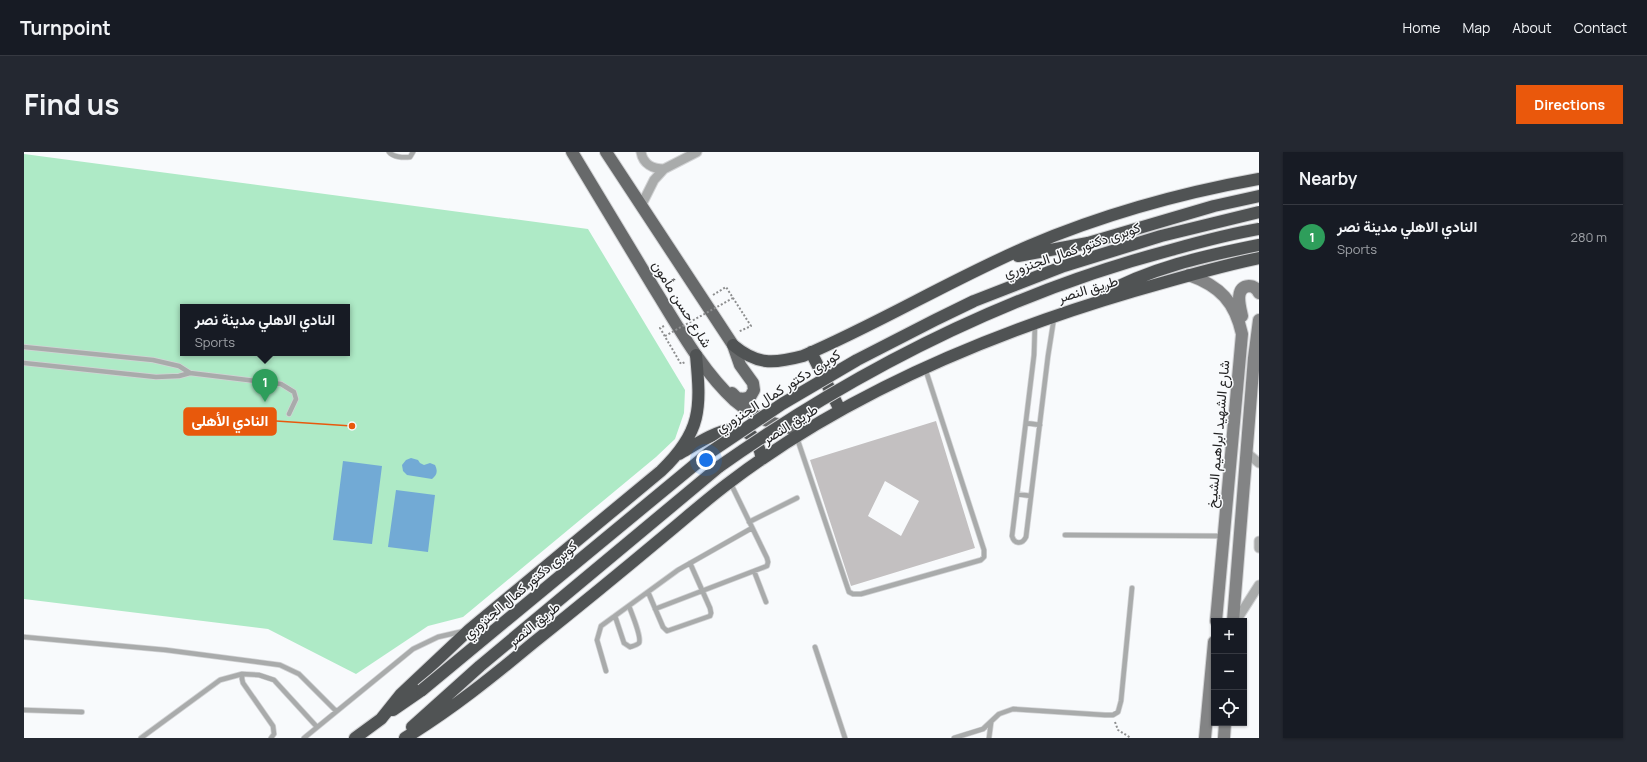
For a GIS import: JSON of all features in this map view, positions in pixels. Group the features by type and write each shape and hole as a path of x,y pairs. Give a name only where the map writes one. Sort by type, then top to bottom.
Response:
{"highway":[{"path":"730,341 745,355 761,361 777,361 798,357 1004,258 1054,236 1114,215 1198,192 1259,179"},
{"path":"1004,258 1088,243 1193,212 1258,196"},
{"name":"كوبرى دكتور كمال الجنزوري","path":"381,719 422,690 710,453 782,404 844,367 934,320 1020,282 1110,251 1259,212"},
{"name":"كوبرى دكتور كمال الجنزوري","path":"400,738 480,666 720,466 828,396 871,371 942,335 1039,293 1119,264 1210,239 1259,229"},
{"path":"1083,306 1118,286 1138,277 1176,264 1259,245"},
{"name":"طريق النصر","path":"405,738 442,714 490,679 730,482 800,433 840,410 925,368 1055,315 1189,275 1259,258"},
{"path":"811,352 840,410"},
{"path":"677,456 689,438 696,418 700,396 696,355"},
{"path":"355,738 381,719 401,694 469,630 661,471 677,456 713,434 720,431 733,429 748,433 754,438 761,452 762,459"}],"main road":[{"name":"شارع حسن مأمون","path":"572,152 696,355 736,402 756,416 800,433"},
{"name":"شارع حسن مأمون","path":"606,152 730,341 740,365 752,383 754,390 750,396 741,399 719,383"}],"street":[{"path":"641,152 646,162 651,167 664,169"},
{"path":"641,206 654,180 664,169 697,152"},
{"name":"شارع الشهيد ابراهيم الشيخ","path":"1189,275 1210,284 1227,298 1234,310 1242,334 1242,348 1216,618"},
{"path":"1242,334 1240,291 1248,286 1254,288 1259,293"},
{"path":"1235,618 1247,453 1257,359 1259,320"},
{"path":"1247,453 1259,463"},
{"path":"1259,541 1259,548"},
{"path":"1237,618 1259,585"},
{"path":"1205,738 1213,654"},
{"path":"1224,738 1225,726"}],"lane":[{"path":"389,152 393,155 407,158 410,157 412,152"},
{"path":"1036,322 1034,355 1012,536 1013,540 1021,543 1026,538 1048,356 1055,315"},
{"path":"24,347 159,361 179,366 190,373"},
{"path":"24,363 156,376 179,376 190,373 281,384 294,392 296,399 289,414"},
{"path":"800,433 849,592 853,594 861,594 981,560 984,558 984,550 925,368"},
{"path":"1026,424 1040,425"},
{"path":"655,609 767,566 768,562 730,482"},
{"path":"1017,494 1031,496"},
{"path":"749,522 797,498"},
{"path":"606,671 597,640 600,626 678,570 752,528"},
{"path":"1065,535 1224,536"},
{"path":"648,592 663,627 668,631 707,617 712,613 690,563"},
{"path":"754,571 766,602"},
{"path":"954,738 982,729 991,723 999,714 1013,709 1113,715 1118,712 1120,707 1132,588"},
{"path":"615,616 624,643 630,647 637,645 640,637 629,606"},
{"path":"304,738 413,649 438,637 469,630"},
{"path":"24,636 166,650 280,665 300,674 336,711"},
{"path":"815,647 845,738"},
{"path":"141,738 220,680 242,674 259,675 274,680 317,727"},
{"path":"242,674 243,683 273,726 274,734 271,738"},
{"path":"24,710 82,712"},
{"path":"989,738 991,723"}],"path":[{"path":"704,301 726,287 751,326 730,341"},
{"path":"665,336 733,298"},
{"path":"660,328 681,364"},
{"path":"1113,715 1118,730 1131,738"}],"green space":[{"path":"24,154 588,229 685,390 684,413 675,439 656,457 463,617 428,626 356,674 268,629 24,599"}],"water":[{"path":"411,458 418,460 424,465 430,463 435,465 437,471 435,476 432,479 407,475 403,471 402,465 406,460"},
{"path":"343,461 382,466 372,544 333,540"},
{"path":"396,490 435,495 428,552 388,547"}],"building":[{"path":"936,421 975,548 851,586 810,460","holes":["885,481 919,501 901,536 868,516"]}],"place":[{"name":"النادي الاهلي مدينة نصر","path":"265,402"},
{"name":"النادي الأهلى","path":"352,426"}]}
